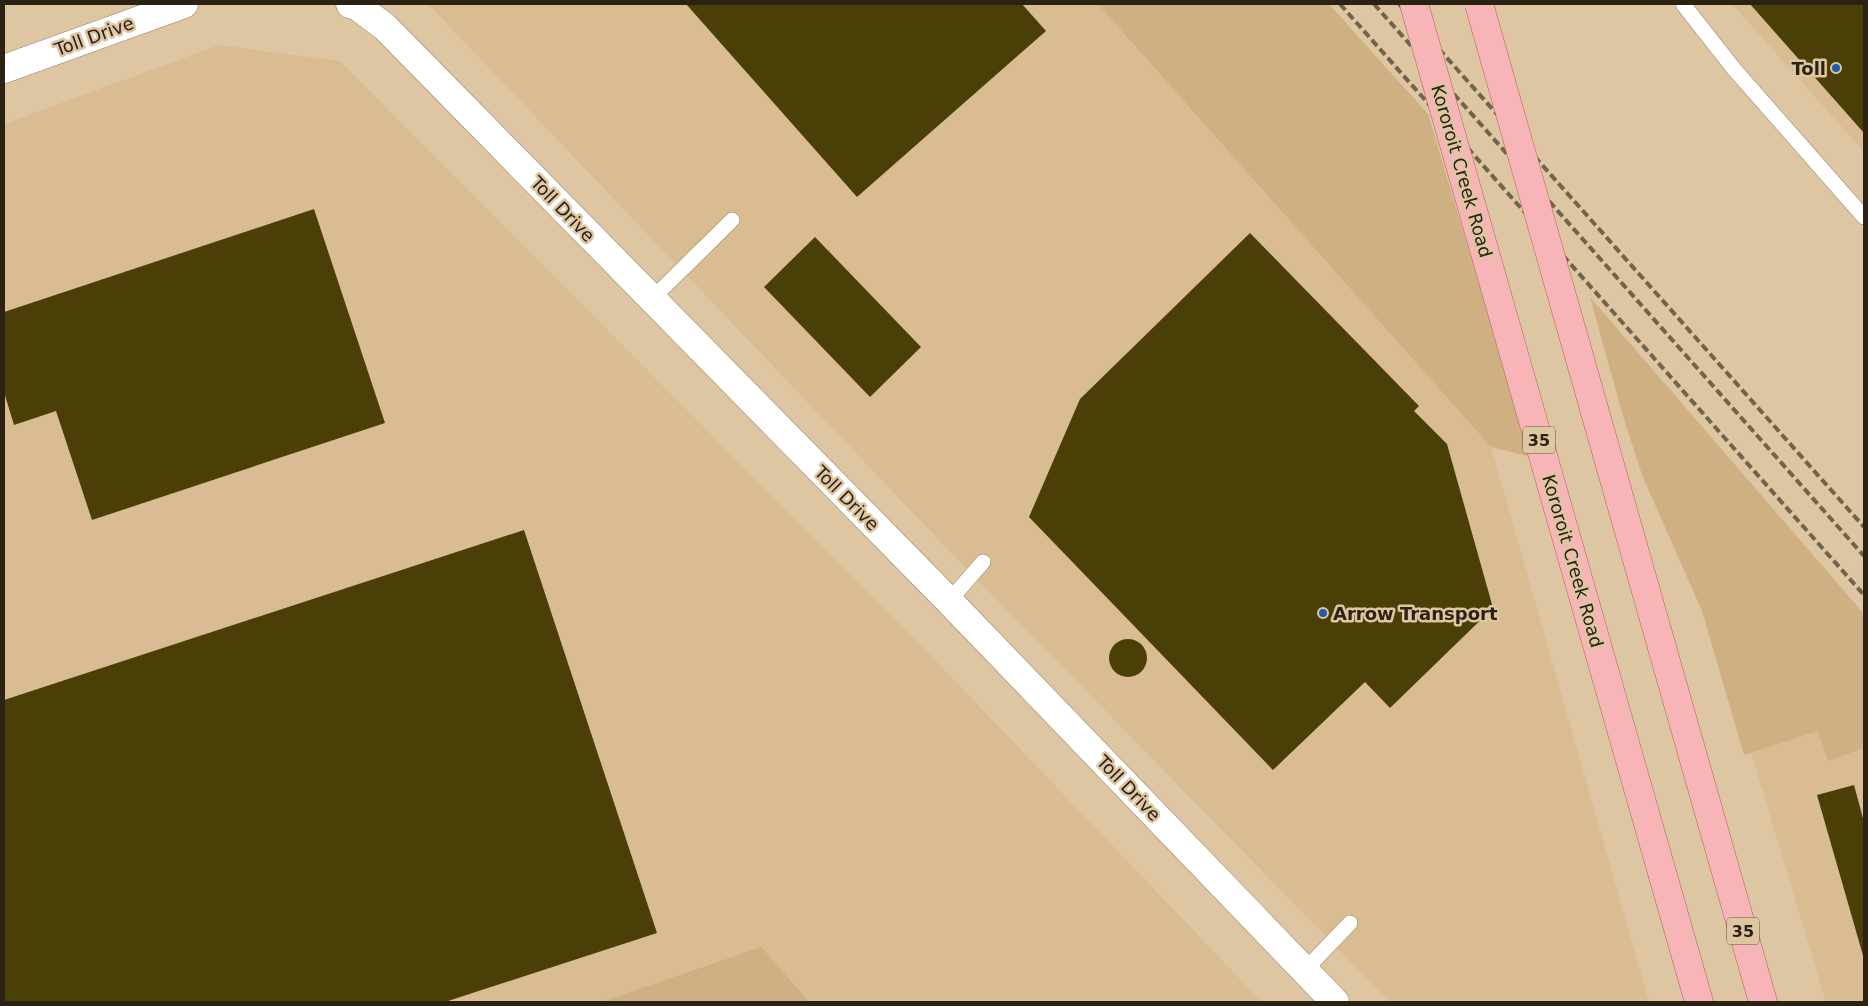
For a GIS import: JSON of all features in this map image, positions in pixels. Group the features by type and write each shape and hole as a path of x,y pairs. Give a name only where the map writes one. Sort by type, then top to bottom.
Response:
{"main road":[{"name":"Kororoit Creek Road","path":"1414,4 1699,1002"},
{"name":"35","path":"1479,4 1763,1002"}],"street":[{"name":"Toll Drive","path":"4,70 184,4"},
{"name":"Toll Drive","path":"350,4 357,6 385,28 949,601 1334,1002"}],"lane":[{"path":"1683,4 1734,69 1864,217"},
{"path":"652,299 732,220"},
{"path":"949,601 983,562"},
{"path":"1304,971 1350,923"}],"shaded area":[{"path":"428,4 1104,4 1491,447 1649,1002 1390,1002 957,559"},
{"path":"1098,4 1329,4 1428,114 1531,457 1491,447"},
{"name":"Toll","path":"1732,4 1864,4 1864,152"},
{"path":"219,45 340,61 915,639 1262,1002 811,1002 761,947 601,1002 4,1002 4,124"},
{"path":"1590,297 1864,614 1864,748 1828,761 1818,731 1744,755 1702,611 1642,475 1623,416"},
{"path":"1819,731 1828,761 1864,748 1864,1002 1826,1002 1751,752"},
{"path":"761,947 810,1002 601,1002"}],"building":[{"path":"686,4 1022,4 1046,31 857,197"},
{"name":"Toll","path":"1750,4 1864,4 1864,133"},
{"path":"314,209 385,423 92,520 56,411 14,425 4,392 4,312"},
{"path":"1250,233 1419,406 1414,411 1447,444 1493,608 1390,708 1365,682 1273,770 1029,517 1080,399"},
{"path":"815,237 921,347 870,397 764,287"},
{"path":"524,530 657,933 445,1002 4,1002 4,700"},
{"path":"1128,639 1142,644 1147,658 1142,672 1128,677 1114,672 1109,658 1114,644"},
{"path":"1854,785 1864,822 1864,959 1817,795"}],"railway":[{"path":"1340,4 1864,595"},
{"path":"1374,4 1864,556"},
{"path":"1399,4 1864,527"}],"place":[{"name":"Toll","path":"1836,68"},
{"name":"Arrow Transport","path":"1323,613"}]}
